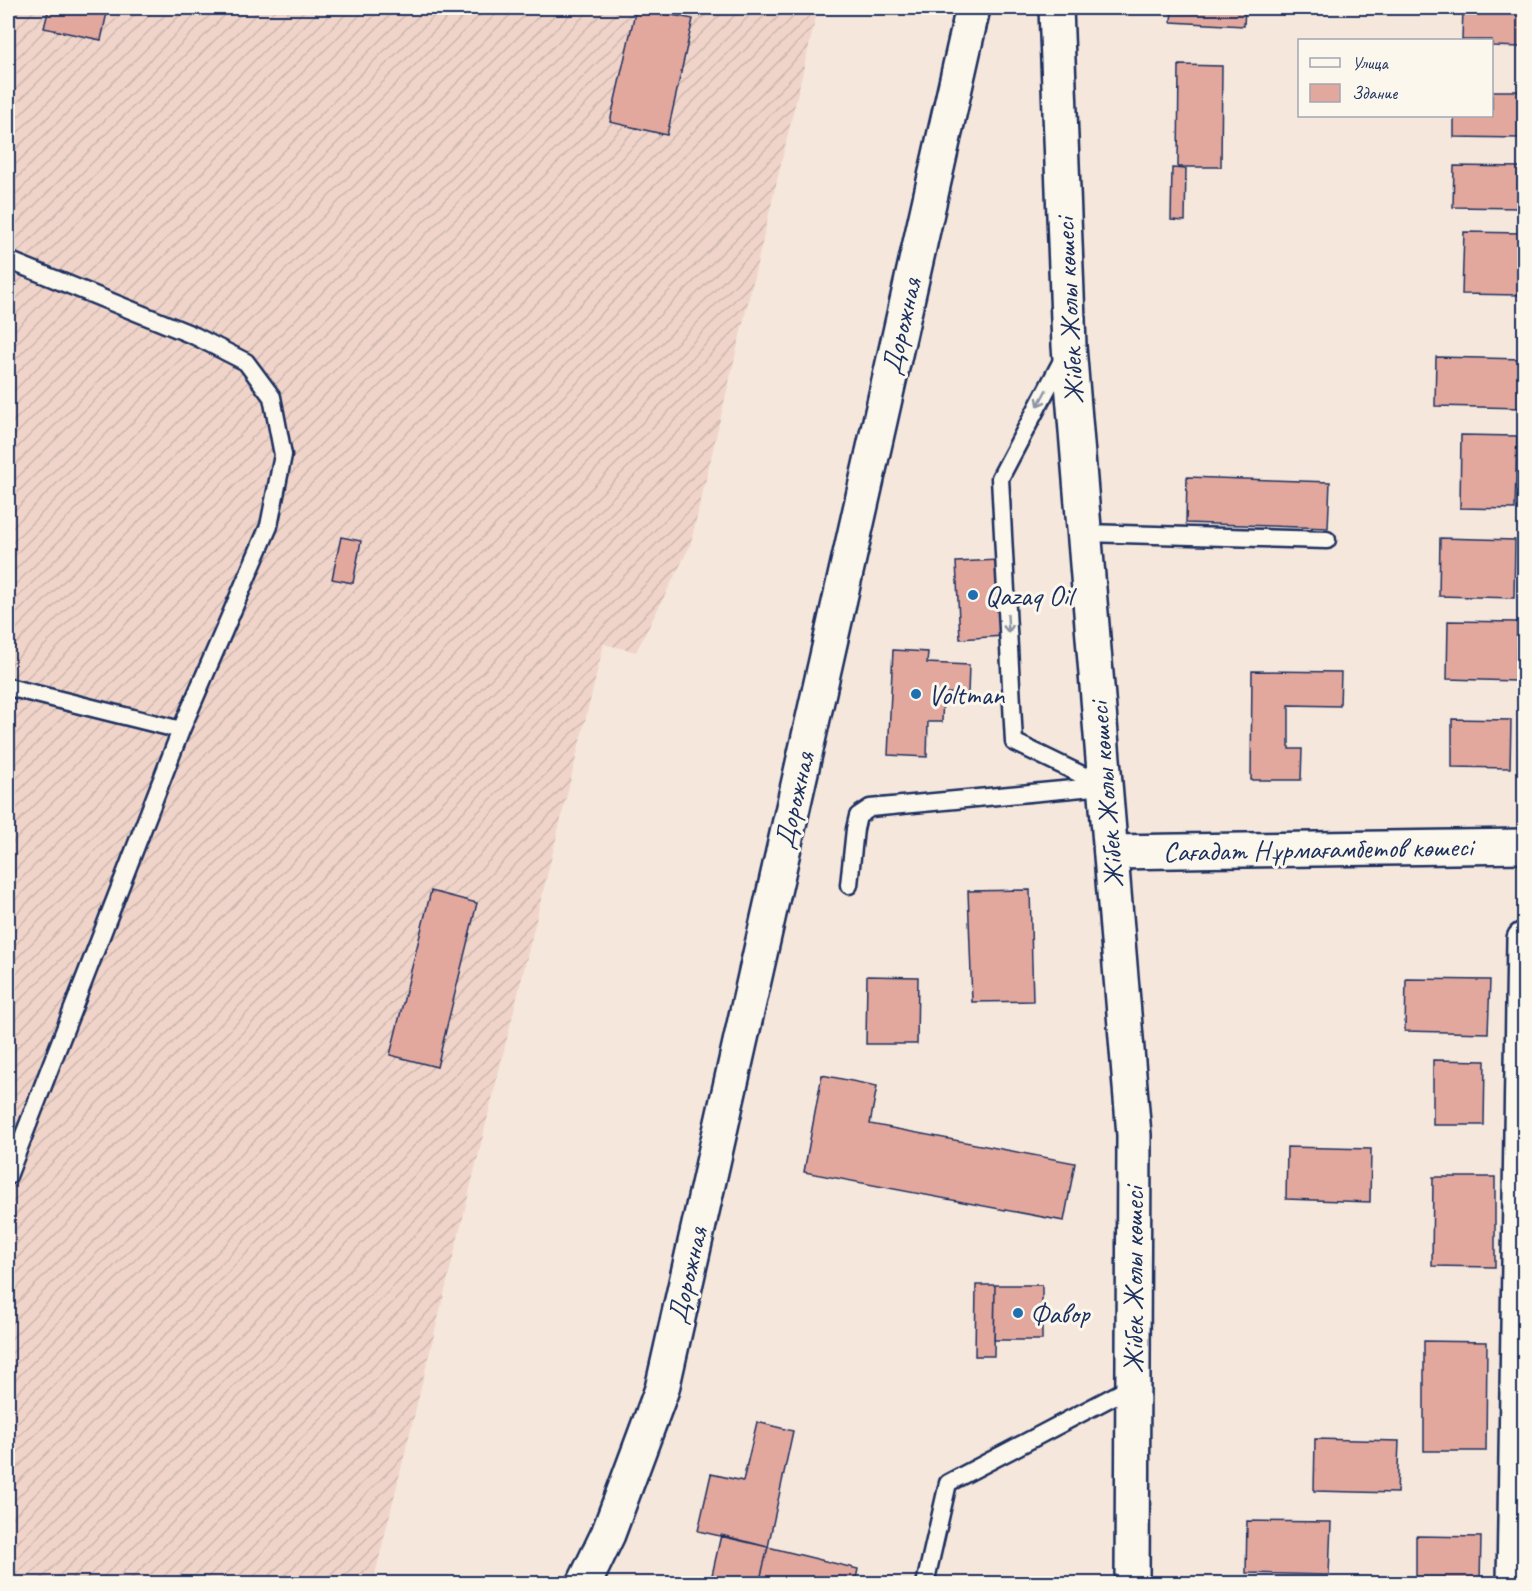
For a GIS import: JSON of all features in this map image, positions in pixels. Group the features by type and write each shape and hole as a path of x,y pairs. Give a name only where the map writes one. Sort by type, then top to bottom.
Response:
{"main road":[{"name":"Дорожная","path":"584,1584 608,1534 662,1389 972,8"},
{"name":"Жібек Жолы көшесі","path":"1056,8 1070,346 1134,1135 1132,1584"},
{"name":"Сағадат Нұрмағамбетов көшесі","path":"1111,852 1524,846"},
{"path":"1514,1584 1524,939"}],"lane":[{"path":"8,260 195,336 246,362 272,397 283,455 269,526 181,730 8,1176"},
{"path":"1070,346 1000,478 1014,742 1105,786"},
{"path":"1085,533 1327,540"},
{"path":"8,687 181,730"},
{"path":"849,885 858,816 870,808 1105,786"},
{"path":"925,1584 948,1483 1133,1386"}],"shaded area":[{"path":"8,8 818,8 690,546 636,652 604,644 373,1583 8,1584"}],"building":[{"path":"49,8 108,8 101,40 44,28"},
{"path":"636,8 693,19 667,135 610,122"},
{"path":"1172,8 1245,8 1244,26 1171,22"},
{"path":"1463,8 1523,8 1522,47 1493,46 1493,39 1462,39"},
{"path":"1179,65 1222,66 1221,167 1178,167"},
{"path":"1493,91 1521,91 1520,138 1454,137 1454,117 1493,117"},
{"path":"1454,166 1522,167 1521,208 1453,207"},
{"path":"1172,168 1186,169 1185,221 1171,220"},
{"path":"1464,232 1522,233 1520,295 1462,294"},
{"path":"1436,357 1524,359 1524,408 1435,406"},
{"path":"1461,435 1517,436 1515,509 1460,508"},
{"path":"1187,477 1330,482 1328,528 1186,523"},
{"path":"341,537 361,541 353,583 332,579"},
{"path":"1440,538 1515,540 1514,598 1439,596"},
{"path":"999,560 1003,636 960,639 956,562"},
{"path":"1448,621 1517,622 1516,681 1447,679"},
{"path":"893,650 928,652 927,663 969,665 968,694 943,693 942,722 928,722 927,757 888,755"},
{"path":"1252,671 1341,672 1340,706 1289,705 1289,749 1302,749 1301,780 1251,780"},
{"path":"1452,719 1511,720 1510,768 1452,767"},
{"path":"1030,890 1033,1001 972,1002 968,891"},
{"path":"431,891 477,903 437,1067 390,1055"},
{"path":"867,976 918,977 917,1044 866,1044"},
{"path":"1406,979 1490,980 1488,1033 1405,1031"},
{"path":"1433,1060 1485,1061 1484,1125 1433,1125"},
{"path":"822,1075 877,1086 870,1124 1075,1163 1064,1221 804,1172"},
{"path":"1287,1147 1371,1149 1370,1202 1286,1199"},
{"path":"1433,1177 1495,1177 1495,1267 1432,1266"},
{"path":"976,1285 995,1285 994,1356 975,1356"},
{"path":"995,1285 1042,1285 1042,1340 994,1340"},
{"path":"1424,1341 1487,1342 1486,1451 1424,1451"},
{"path":"757,1422 793,1431 768,1547 698,1531 711,1474 743,1481"},
{"path":"1315,1439 1399,1441 1397,1493 1314,1491"},
{"path":"1247,1521 1331,1522 1329,1575 1246,1573"},
{"path":"721,1535 768,1547 759,1584 710,1584"},
{"path":"1416,1536 1481,1537 1480,1581 1416,1580"},
{"path":"768,1547 858,1569 855,1584 759,1584"}],"place":[{"name":"Qazaq Oil","path":"973,595"},
{"name":"Voltman","path":"916,694"},
{"name":"Фавор","path":"1018,1313"}]}
